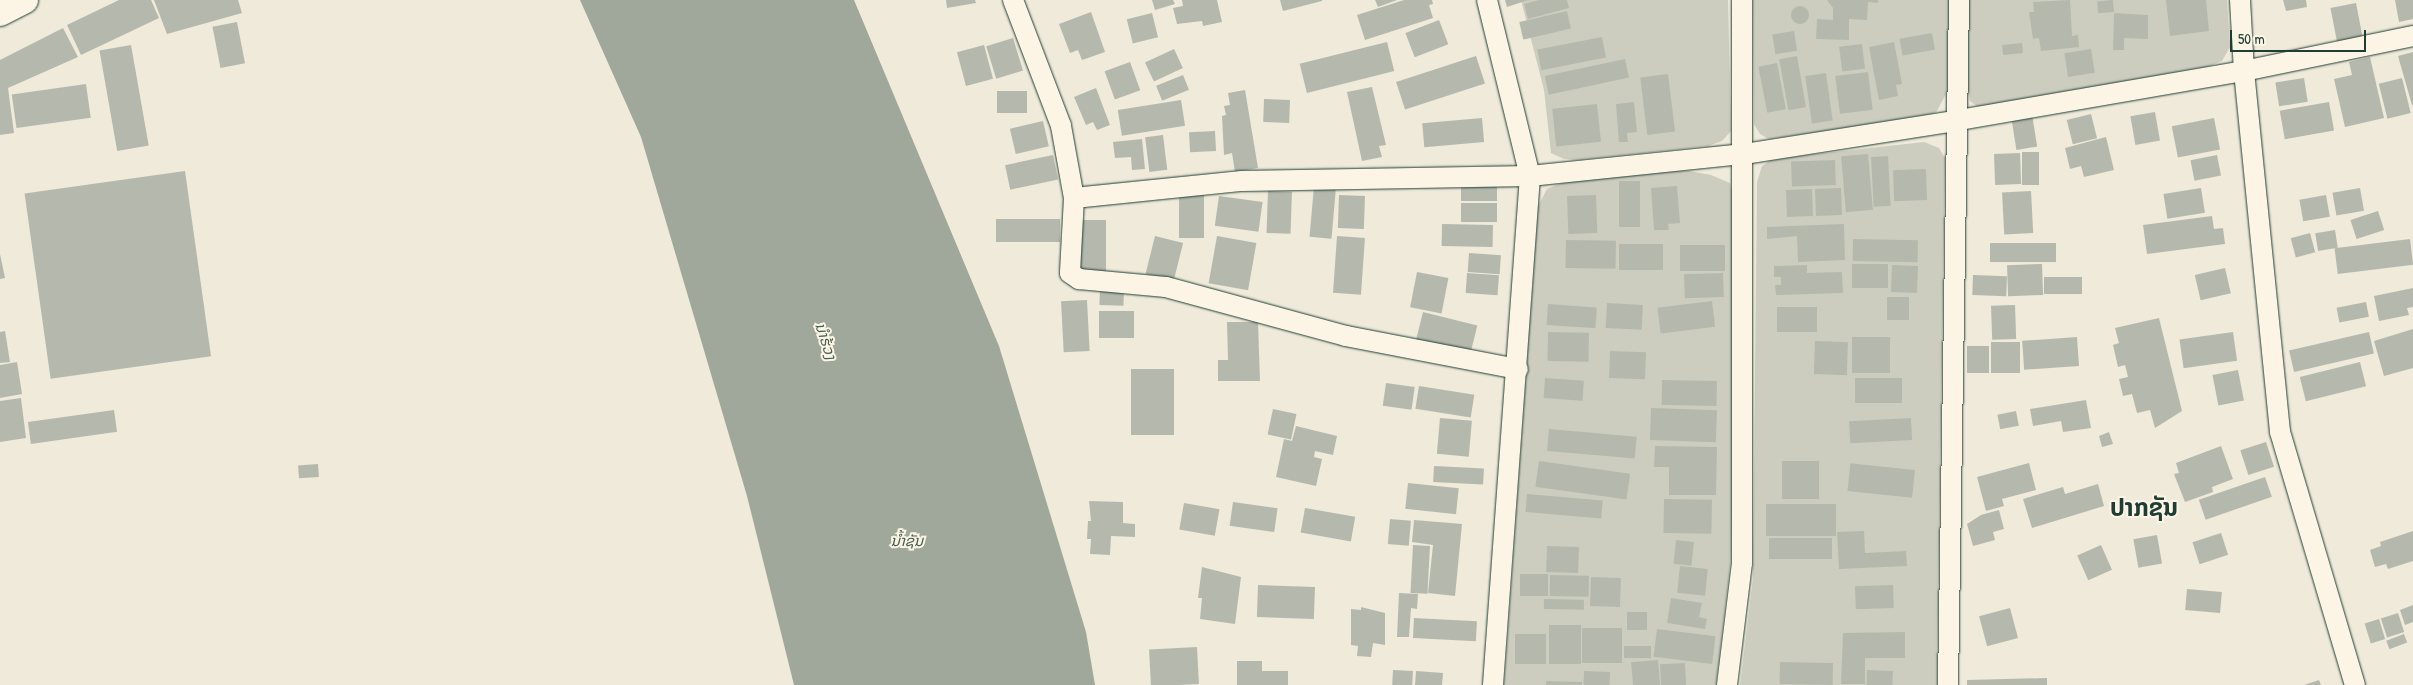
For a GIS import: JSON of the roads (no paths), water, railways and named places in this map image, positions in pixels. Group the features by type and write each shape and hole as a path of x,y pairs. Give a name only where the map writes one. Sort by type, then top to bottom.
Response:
{"highway":[{"path":"0,12 24,0"}],"street":[{"path":"1013,0 1061,126 1074,198 1068,265 1070,273 1079,279 1166,287 1346,336 1518,369"},
{"path":"1487,0 1530,176 1518,369 1493,685"},
{"path":"1727,685 1742,563 1744,154 1742,0"},
{"path":"1948,685 1954,121 1959,0"},
{"path":"2240,0 2244,71 2280,432 2355,685"},
{"path":"1074,198 1242,181 1530,176 1744,154 1954,121 2244,71 2413,36"}],"water":[{"name":"ນ້ຳຊັນ","path":"580,0 854,0 999,346 1086,632 1095,685 794,685 747,496 641,137"}],"district":[{"name":"ປາກຊັນ","path":"2144,508"}],"water label":[{"name":"ນຳ້ຮວງ","path":"826,341"}]}
